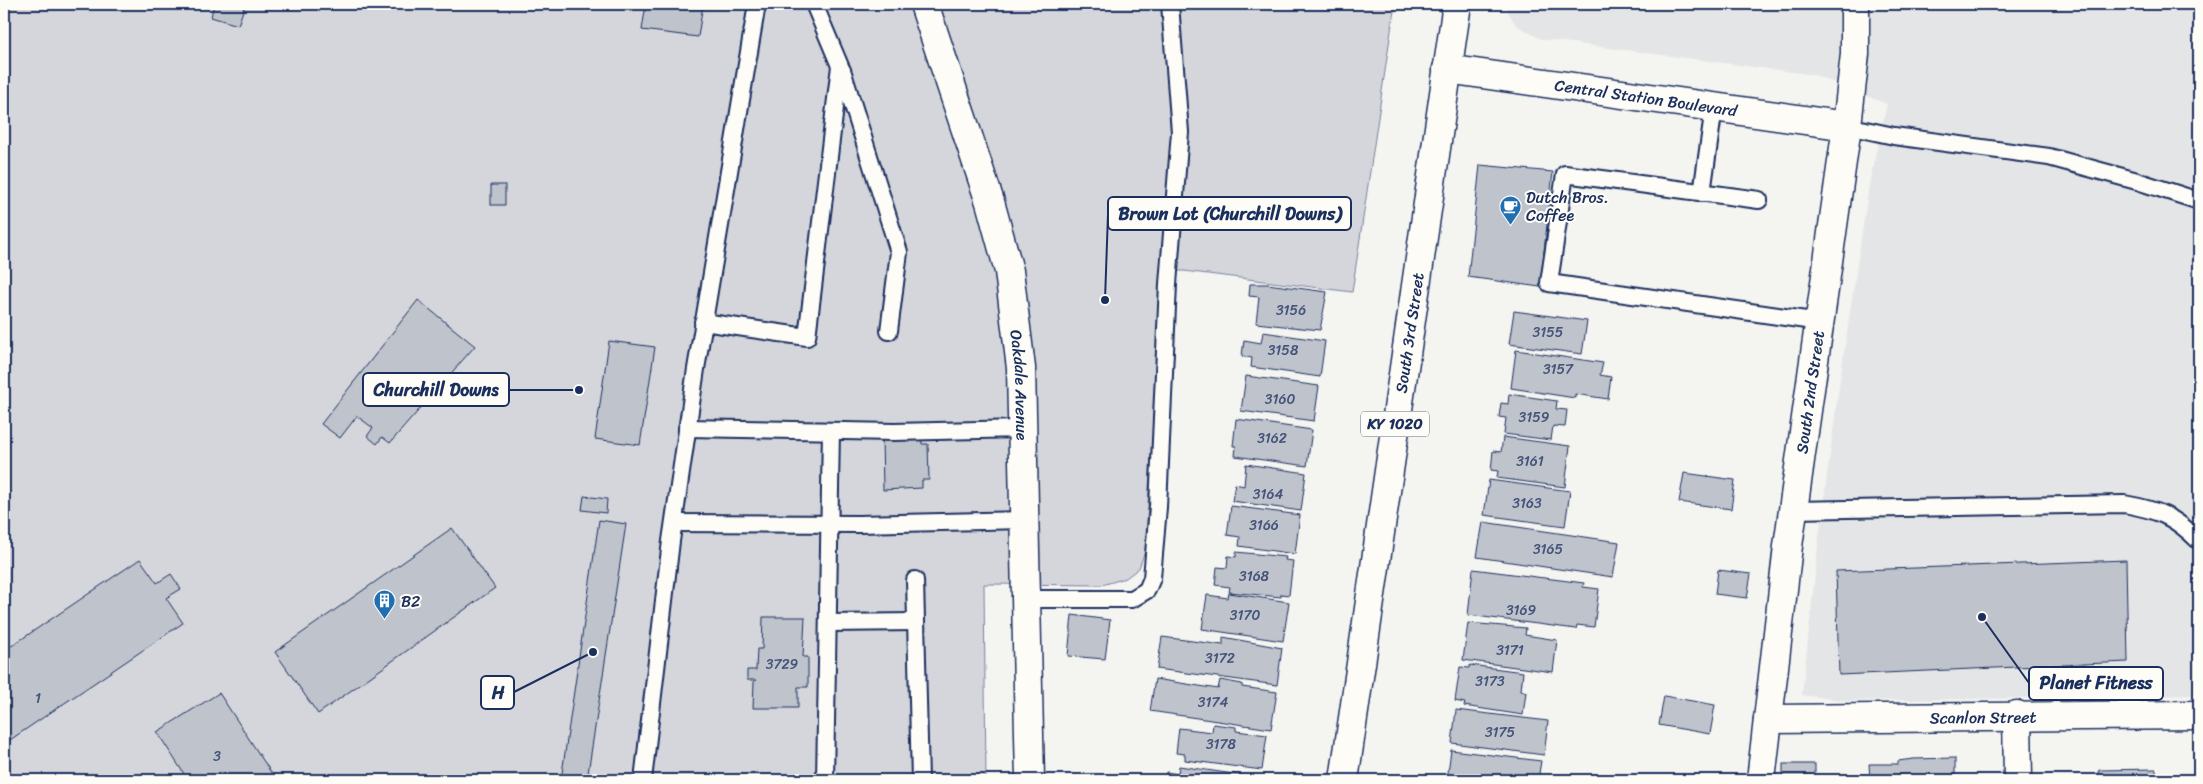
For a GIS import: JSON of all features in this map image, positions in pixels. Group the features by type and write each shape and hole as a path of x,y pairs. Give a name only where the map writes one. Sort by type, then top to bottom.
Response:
{"street":[{"name":"Oakdale Avenue","path":"924,4 990,202 1010,272 1021,368 1030,780"},
{"name":"South 3rd Street","path":"1344,780 1456,4"},
{"name":"South 2nd Street","path":"1761,780 1793,510 1847,126 1855,54 1855,4"},
{"name":"Central Station Boulevard","path":"1447,69 1847,126"},
{"path":"2017,715 2018,780"},
{"name":"Scanlon Street","path":"1768,718 2199,715"}],"lane":[{"path":"644,780 687,428 757,4"},
{"path":"814,4 840,66 899,252 890,331"},
{"path":"1026,599 1132,599 1147,590 1152,578 1158,507 1168,284 1180,132 1170,4"},
{"path":"703,322 807,337 840,66"},
{"path":"1702,193 1714,107"},
{"path":"1847,126 1894,136 2049,156 2137,181 2199,202"},
{"path":"1759,200 1565,174 1550,283 1820,322"},
{"path":"687,428 831,432 1022,429"},
{"path":"825,780 831,432"},
{"path":"1793,510 2124,504 2154,509 2182,525 2199,541"},
{"path":"674,523 830,524 1024,520"},
{"path":"914,580 920,780"},
{"path":"828,623 916,622"}],"shaded area":[{"path":"4,4 1395,4 1352,292 1184,271 1163,271 1145,551 1139,568 1126,578 1102,585 984,584 986,780 4,780"},
{"path":"1507,4 2199,4 2199,695 1849,701 1802,695 1819,537 1840,379 1870,179 1887,104 1815,75 1541,39 1516,25 1508,12"}],"building":[{"path":"214,4 245,5 238,25 211,17"},
{"path":"646,4 703,4 698,37 642,30"},
{"name":"Dutch Bros. Coffee","path":"1480,165 1553,172 1540,287 1468,277"},
{"path":"491,185 505,185 505,205 491,205"},
{"path":"1250,284 1267,284 1327,292 1320,330 1256,323 1259,297 1249,296"},
{"path":"418,300 475,346 390,443 382,437 377,444 367,436 373,428 357,416 340,438 321,424"},
{"path":"1514,311 1587,321 1582,354 1509,344"},
{"path":"1263,332 1325,341 1320,377 1251,367 1252,358 1242,356 1244,340 1261,343"},
{"path":"609,341 655,347 640,445 595,439"},
{"path":"1516,350 1603,363 1600,375 1611,377 1608,399 1575,394 1575,398 1511,388"},
{"path":"1246,376 1319,386 1314,421 1241,411"},
{"path":"1509,394 1557,401 1556,409 1567,410 1565,427 1553,426 1551,440 1504,434 1506,418 1499,417 1501,403 1508,404"},
{"path":"1236,419 1312,430 1307,466 1235,456 1236,446 1233,446"},
{"path":"882,436 921,436 922,444 928,444 929,480 922,480 922,488 883,490"},
{"path":"1503,437 1570,446 1565,487 1497,478 1498,471 1491,470 1493,451 1501,452"},
{"path":"1246,464 1306,473 1301,511 1232,501 1235,484 1244,486"},
{"path":"1684,473 1735,480 1731,509 1679,502"},
{"path":"1489,480 1570,491 1565,526 1484,515"},
{"path":"584,496 607,499 606,513 582,510"},
{"path":"1231,506 1300,515 1295,554 1239,546 1240,537 1227,535"},
{"path":"599,520 626,524 587,780 561,780"},
{"path":"1483,522 1619,542 1613,577 1477,557"},
{"name":"B2","path":"452,528 495,588 318,714 275,652"},
{"path":"1236,552 1286,557 1285,560 1293,561 1289,595 1281,594 1281,597 1229,592 1230,587 1215,585 1217,567 1227,568 1228,556 1236,557"},
{"path":"140,559 157,583 171,574 181,589 166,598 183,623 4,744 4,651"},
{"path":"2126,560 2128,662 1839,675 1836,571"},
{"path":"1473,569 1584,583 1583,587 1599,589 1594,627 1577,625 1576,629 1468,615"},
{"path":"1718,570 1751,574 1747,598 1715,594"},
{"path":"1229,593 1289,602 1283,641 1202,629 1207,595 1228,598"},
{"path":"1072,615 1110,620 1105,659 1068,656"},
{"path":"763,617 805,617 803,657 808,657 808,687 798,687 798,708 753,708 754,682 756,680 747,680 747,670 756,670 757,649 762,649"},
{"path":"1468,623 1526,628 1525,635 1557,640 1553,672 1463,660"},
{"path":"1162,637 1223,645 1223,637 1282,648 1277,685 1157,669"},
{"path":"1470,665 1523,672 1521,690 1526,692 1523,715 1464,706 1465,703 1455,701 1460,667 1469,668"},
{"path":"1155,679 1218,689 1220,680 1242,684 1242,687 1277,692 1271,729 1150,711"},
{"path":"219,693 276,780 188,780 157,732"},
{"path":"1664,696 1715,705 1710,734 1659,725"},
{"path":"1456,710 1548,721 1544,755 1452,743"},
{"path":"1213,724 1236,727 1236,731 1267,735 1262,770 1185,760 1185,754 1176,753 1179,728 1212,732"},
{"path":"1451,750 1541,761 1538,780 1447,780"},
{"path":"1955,758 1955,776 1962,776 1962,780 1870,780 1869,764 1898,764 1898,761 1913,759"},
{"path":"1783,764 1815,764 1815,780 1783,780"},
{"path":"1179,766 1261,778 1261,780 1165,780 1166,772 1178,774"},
{"path":"2156,769 2156,780 2099,780 2099,770"},
{"path":"2168,778 2199,778 2199,780 2168,780"}],"place":[{"name":"Dutch Bros. Coffee","path":"1510,225"},
{"name":"Brown Lot (Churchill Downs)","path":"1105,300"},
{"name":"Churchill Downs","path":"579,390"},
{"name":"Planet Fitness","path":"1982,617"},
{"name":"B2","path":"385,620"},
{"name":"H","path":"593,652"}]}
